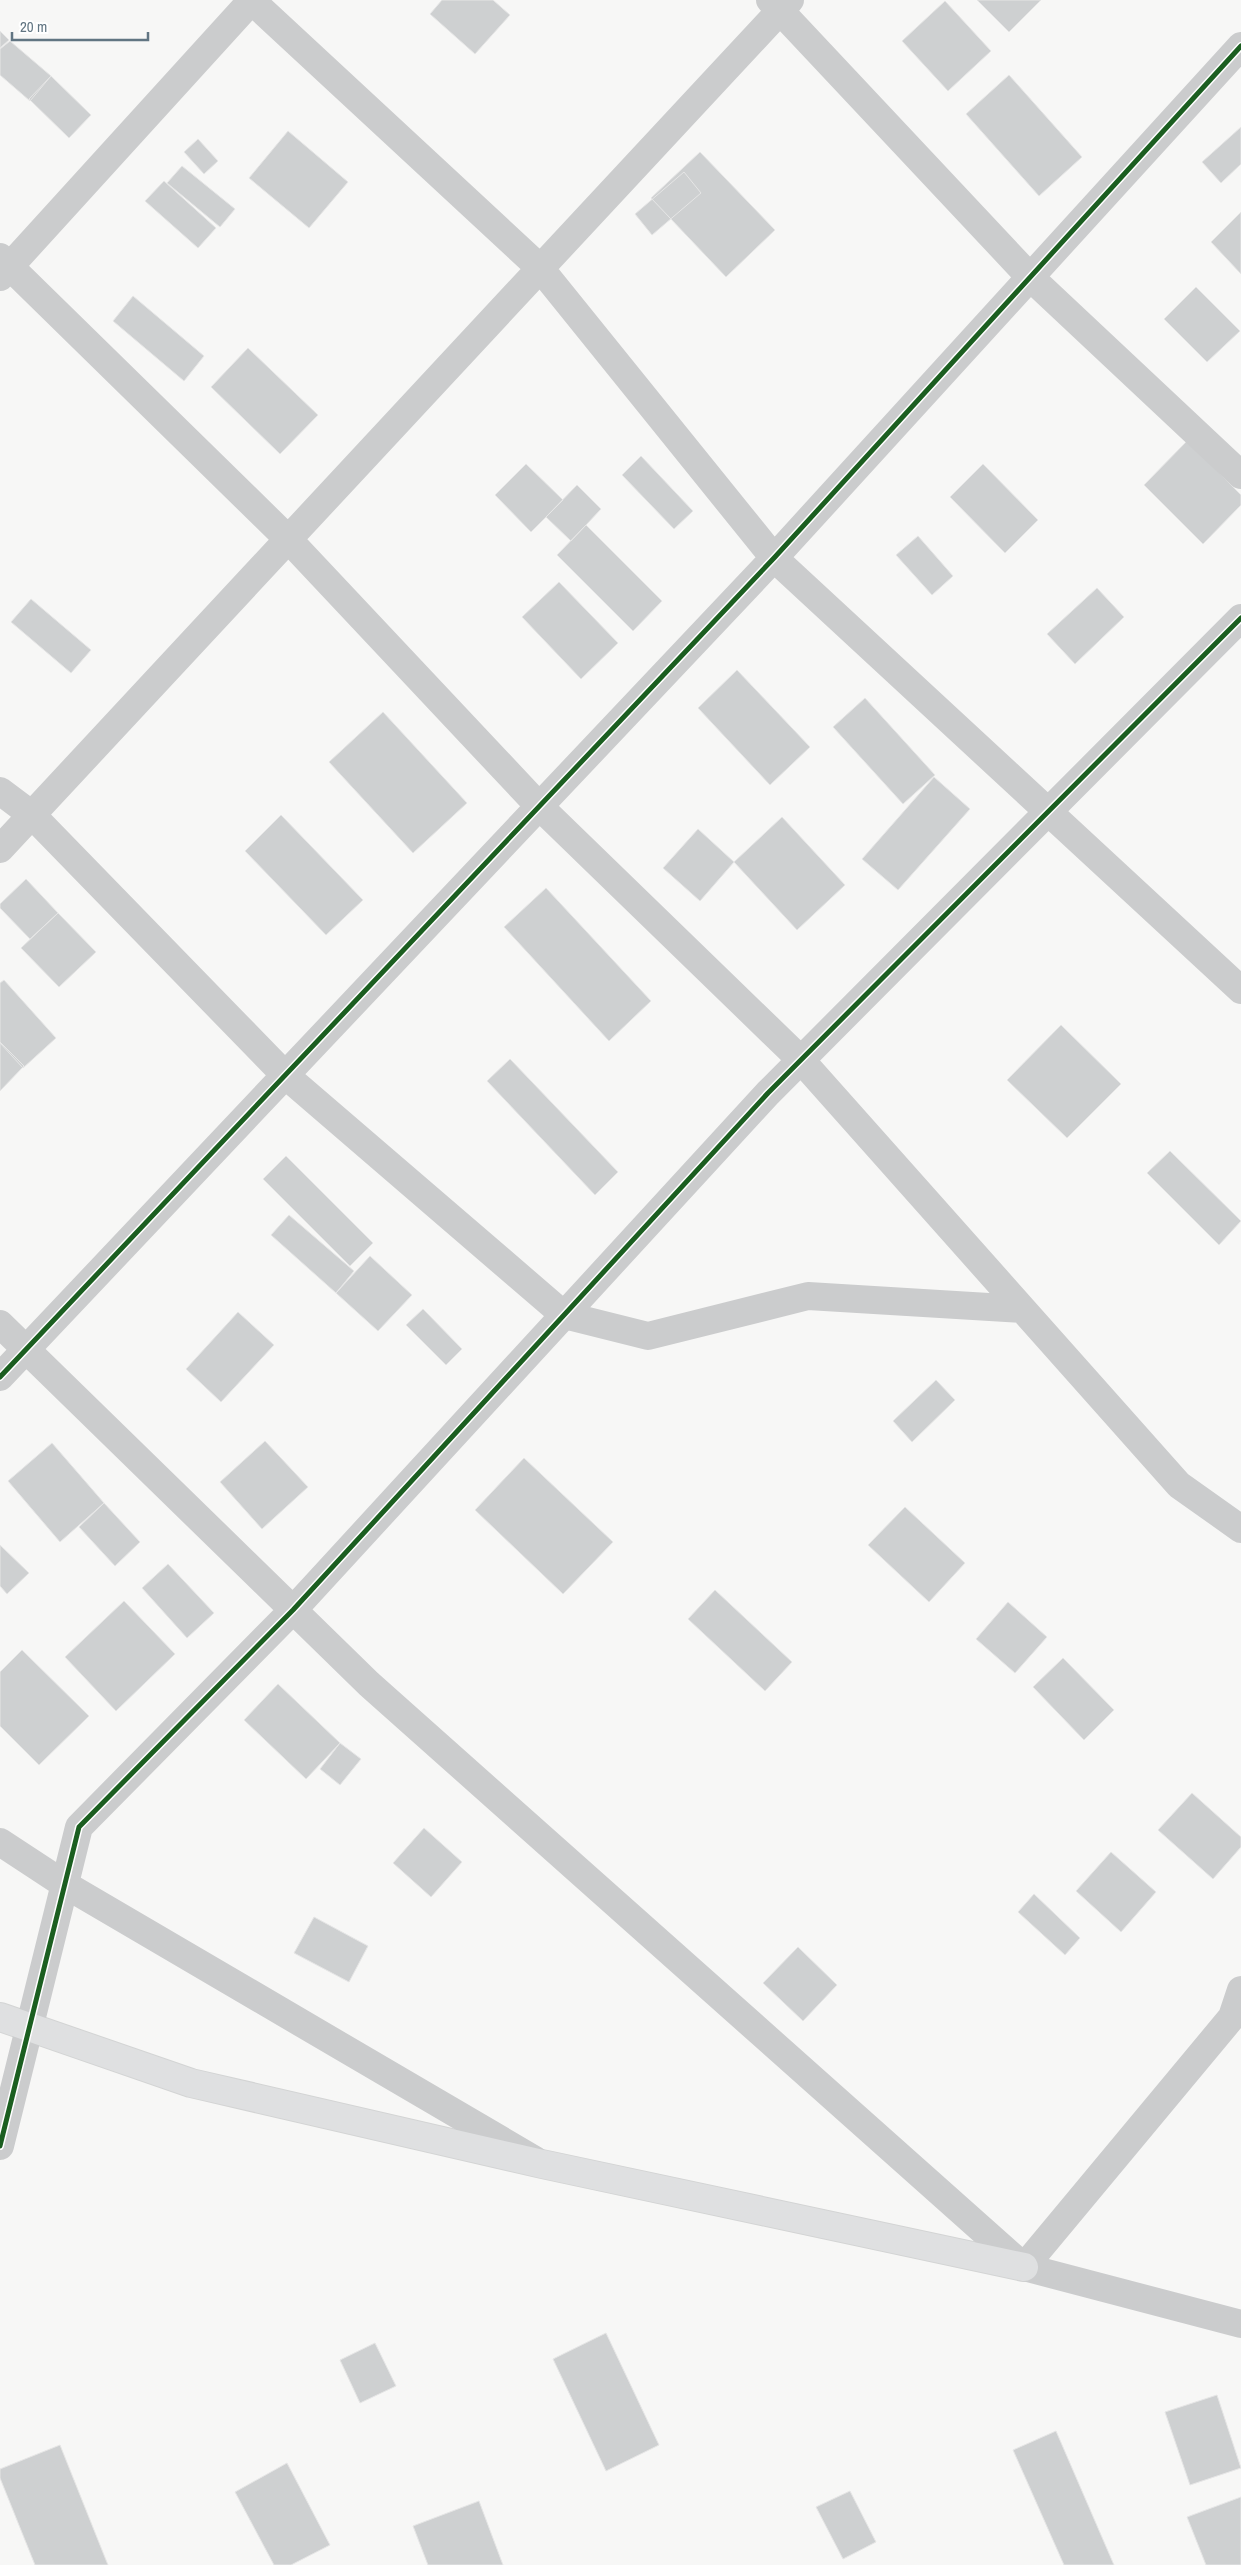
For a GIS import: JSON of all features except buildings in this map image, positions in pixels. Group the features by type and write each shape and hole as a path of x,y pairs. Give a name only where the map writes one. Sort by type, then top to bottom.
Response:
{"main road":[{"path":"0,2017 191,2083 542,2164 1024,2268"}],"street":[{"path":"1241,990 774,558 540,268 251,0 4,266 288,539 538,806 801,1060 1179,1485 1241,1530"},
{"path":"0,849 540,268 780,3 1030,277 1241,475"},
{"path":"0,1377 774,558 1241,46"},
{"path":"0,2146 79,1827 293,1610 801,1060 1241,618"},
{"path":"0,791 32,815 285,1075 564,1315 648,1336 808,1296 1022,1309"},
{"path":"0,1324 369,1684 1024,2268 1241,2324"},
{"path":"0,1842 64,1884 542,2164"},
{"path":"1024,2268 1232,2018 1241,1990"}],"cycle path":[{"path":"0,1377 774,558 1241,46"},
{"path":"0,2146 79,1827 293,1610 768,1093 1241,618"}]}
